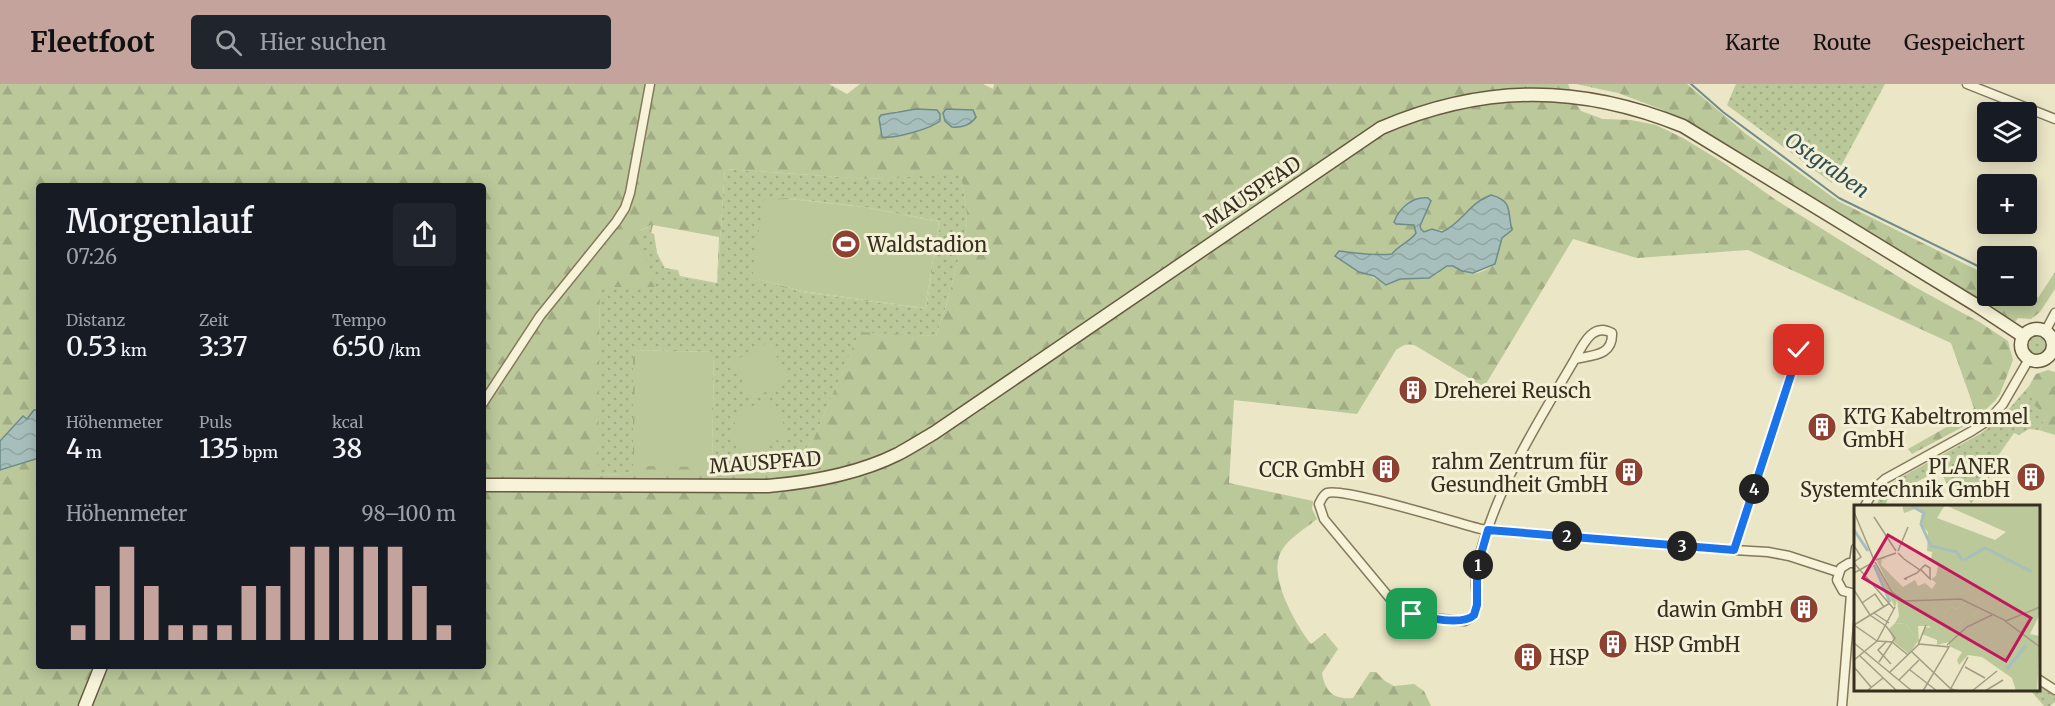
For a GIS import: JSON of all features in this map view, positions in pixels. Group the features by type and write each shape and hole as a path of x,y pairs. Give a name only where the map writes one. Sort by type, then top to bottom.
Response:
{"street":[{"path":"486,398 540,316 625,208 630,193 650,84"},
{"path":"1967,84 2055,119"},
{"name":"MAUSPFAD","path":"486,485 768,486 813,481 860,469 897,454 934,433 1343,153 1400,117 1444,99 1488,88 1536,85 1574,88 1633,102 1683,126 1976,304 2023,336"},
{"path":"2046,330 2055,313"},
{"path":"1575,358 1602,354 1609,348 1612,333 1606,329 1600,329 1585,341 1575,358 1535,427 1513,470 1488,530 1477,568 1477,605 1474,615 1465,621 1423,617 1398,608 1324,519 1319,504 1328,493 1344,493 1488,530 1778,554 1838,572"},
{"path":"2031,330 2046,330 2054,341 2053,355 2039,362 2029,359 2025,356 2021,346 2023,336 2031,330"},
{"path":"1734,550 1799,350"},
{"path":"1866,505 1875,488 1885,479 1989,420 2003,404 2029,359"},
{"path":"1842,706 1853,594 1840,588 1837,580 1838,572 1845,565 1854,563"},
{"path":"85,706 100,669"},
{"path":"2040,680 2055,690"}],"green space":[{"path":"0,84 829,84 847,94 860,84 983,84 993,89 994,84 1568,84 1581,111 1603,119 1631,120 1656,125 1683,138 1724,163 1776,200 1915,287 1981,323 2008,341 2013,360 1995,401 1972,422 1912,454 1908,449 1966,416 1974,408 1951,343 1748,250 1637,258 1573,239 1484,387 1416,346 1408,345 1396,350 1357,414 1234,400 1229,483 1313,501 1312,509 1317,519 1293,537 1282,550 1278,560 1278,572 1285,599 1311,644 1325,633 1338,649 1322,673 1325,685 1335,696 1353,698 1370,672 1376,672 1394,686 1414,684 1424,691 1431,706 0,706 0,470 36,459 36,669 486,669 486,183 36,183 36,410 27,419 23,416 0,441","holes":["946,109 973,110 967,124 952,127","935,110 938,124 901,136 885,138 879,118 896,111","725,169 868,179 863,207 939,222 925,308 802,291 757,279 765,201 789,199 856,206 789,198 764,200 753,274 756,280 802,292 926,309 940,221 865,207 869,179 961,174 967,215 966,230 936,336 859,332 814,438 802,454 782,473 712,471 714,352 633,350 633,471 625,474 598,475 600,287 655,287 638,232 651,225 651,233 653,225 719,237 717,283 680,276 678,270 665,268 657,253 665,269 677,271 680,277 717,284","1499,197 1508,206 1509,223 1512,228 1502,238 1495,264 1477,273 1447,267 1437,274 1400,279 1387,285 1354,268 1340,251 1392,254 1417,231 1414,225 1394,223 1431,201 1420,226 1424,232 1432,229 1445,231"]},
{"path":"1576,84 1687,84 1745,133 1838,201 1977,270 1977,299 1663,110 1618,93"},
{"path":"1736,84 1885,84 1832,183 1727,105"},
{"path":"725,169 869,179 961,173 967,215 966,230 936,336 859,333 814,438 802,454 782,473 712,471 714,352 634,350 633,471 625,474 597,475 600,286 638,232 652,225 651,234 654,234 657,253 665,269 677,271 680,277 717,284","holes":["789,198 864,207 940,221 926,309 802,292 756,279 753,274"]},
{"name":"Waldstadion","path":"789,199 864,207 939,222 925,308 802,291 757,279 753,274 753,267 764,201"},
{"path":"2055,272 2055,289 2040,312 2031,319 2018,318 2015,322 1988,306 2037,306 2037,297"},
{"path":"2037,332 2046,336 2050,345 2046,354 2037,358 2028,354 2024,345 2028,336"},
{"path":"769,342 789,380 752,399 732,362"},
{"path":"635,352 713,353 711,467 634,466"},
{"path":"2048,370 2055,372 2055,435 2039,430 2047,416 2033,404 2029,386 2036,374"},
{"path":"2029,386 2034,404 2047,416 2039,430 2029,429 2019,435 2014,433 1988,470 1992,473 1971,504 1963,487 1951,492 1940,470 1889,496 1885,505 1876,505 1883,491 1896,480 1980,434 2002,417"},
{"path":"769,397 789,434 751,454 749,449 740,454 730,435 738,430 732,417"},
{"path":"2040,686 2055,696 2055,702 2050,706 2044,706 2031,691 2040,691"}],"water":[{"path":"916,109 937,110 940,114 940,121 912,133 882,137 879,118 881,115"},
{"path":"946,109 973,110 976,117 966,125 952,127 945,121 943,113"},
{"path":"1491,195 1506,204 1512,230 1502,238 1495,264 1473,273 1447,266 1429,278 1400,279 1386,285 1374,276 1359,272 1335,256 1339,251 1392,254 1416,233 1414,225 1394,222 1403,208 1417,199 1428,198 1431,201 1420,226 1421,229 1424,232 1432,229 1442,232 1455,224 1477,203"},
{"path":"36,410 36,459 0,470 0,441 23,416 27,419"}],"waterway":[{"name":"Ostgraben","path":"1691,84 1723,112 1839,198 1977,266"}],"place":[{"name":"Waldstadion","path":"846,244"},
{"name":"Dreherei Reusch","path":"1413,390"},
{"name":"KTG Kabeltrommel GmbH","path":"1822,427"},
{"name":"CCR GmbH","path":"1386,469"},
{"name":"rahm Zentrum für Gesundheit GmbH","path":"1629,472"},
{"name":"PLANER Systemtechnik GmbH","path":"2031,477"},
{"name":"dawin GmbH","path":"1804,609"},
{"name":"HSP GmbH","path":"1613,644"},
{"name":"HSP","path":"1528,657"}],"route":[{"path":"1412,614 1465,621 1474,615 1477,610 1477,568 1488,530 1734,550 1799,350"}]}
